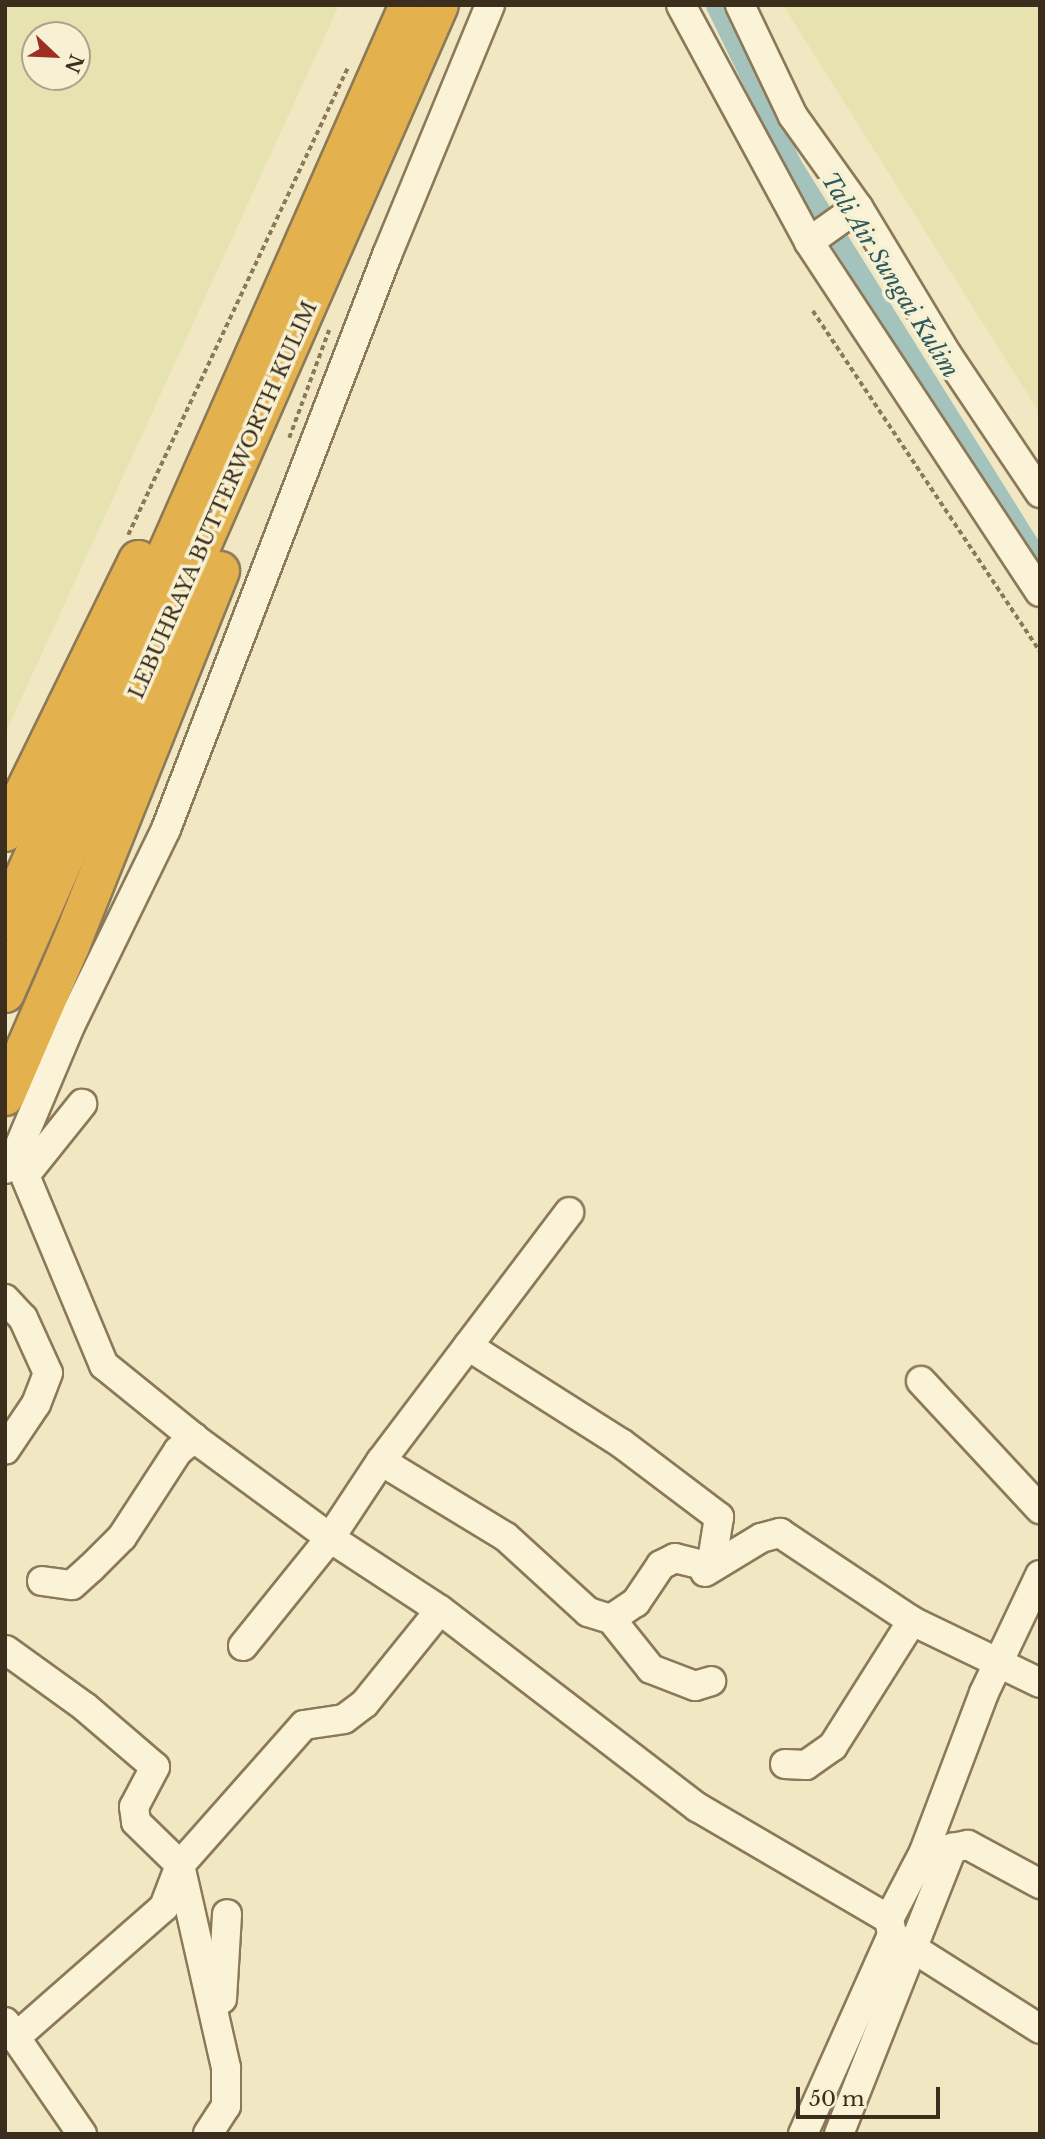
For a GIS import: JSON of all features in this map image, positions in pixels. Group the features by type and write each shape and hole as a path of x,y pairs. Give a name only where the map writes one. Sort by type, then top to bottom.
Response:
{"highway":[{"name":"LEBUHRAYA BUTTERWORTH KULIM","path":"5,993 324,233 408,5"},
{"name":"LEBUHRAYA BUTTERWORTH KULIM","path":"5,921 324,233 439,5"},
{"path":"5,832 177,479 324,233"},
{"path":"5,1096 70,946 244,509 324,233"}],"street":[{"path":"490,5 382,266 166,829 71,1024 16,1166 104,1365 194,1438 330,1538 440,1610 697,1807 1040,2029"},
{"path":"681,5 812,238 1040,592"},
{"path":"740,5 793,116 1040,493"},
{"path":"812,238 855,209"},
{"path":"16,1166 82,1104"},
{"path":"243,1646 330,1538 381,1461 569,1212"},
{"path":"5,1299 23,1318 48,1373 36,1404 5,1450"},
{"path":"468,1346 621,1443 719,1517 706,1572"},
{"path":"920,1381 1040,1509"},
{"path":"42,1581 72,1585 122,1537 178,1451 194,1438"},
{"path":"381,1461 506,1537 588,1612 611,1619 651,1669 695,1686 711,1681"},
{"path":"706,1572 761,1538 780,1534 912,1621 999,1660 1040,1683"},
{"path":"611,1619 636,1602 661,1565 675,1558 706,1572"},
{"path":"840,2133 924,1852 999,1660 1040,1575"},
{"path":"82,2134 11,2030 164,1907 180,1865 304,1725 344,1719 365,1703 440,1610"},
{"path":"785,1764 806,1765 834,1746 912,1621"},
{"path":"6,1650 85,1707 155,1767 134,1807 136,1822 180,1865 226,2068 226,2106 208,2134"},
{"path":"803,2134 898,1935 952,1848 968,1845 1040,1884"},
{"path":"220,2037 227,1914"}],"path":[{"path":"127,537 354,54"},
{"path":"813,311 1040,652"}],"shaded area":[{"path":"5,5 339,5 5,734"},
{"path":"783,5 1040,5 1040,414"}],"waterway":[{"name":"Tali Air Sungai Kulim","path":"715,5 793,166 1040,561"}]}
